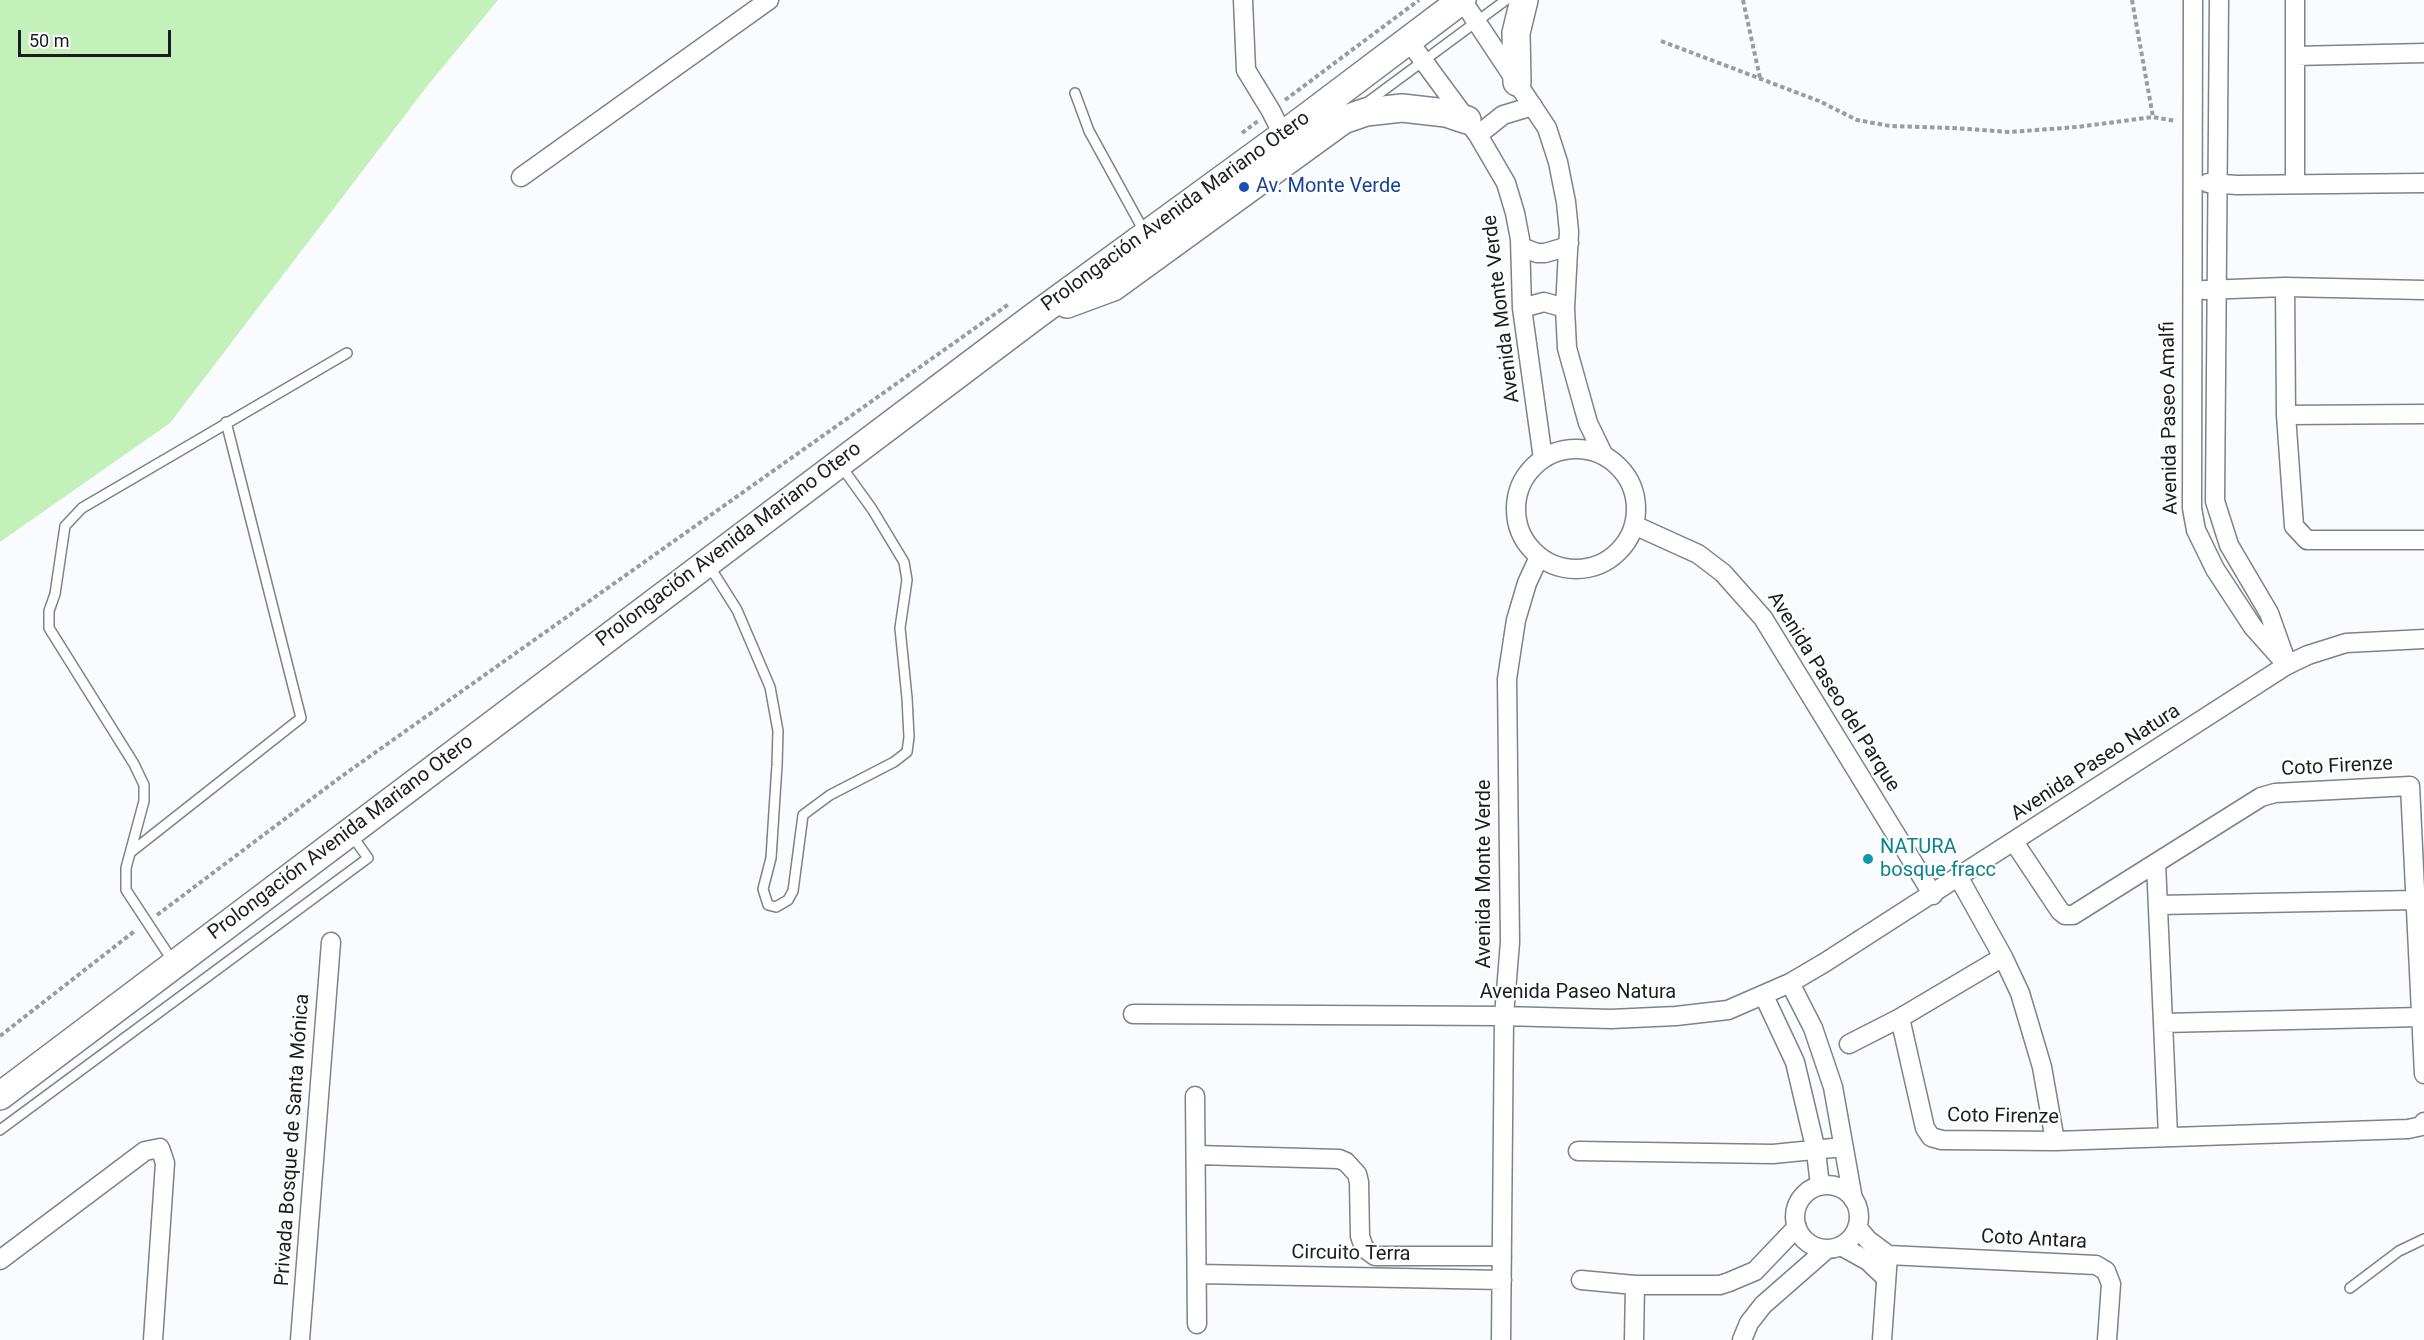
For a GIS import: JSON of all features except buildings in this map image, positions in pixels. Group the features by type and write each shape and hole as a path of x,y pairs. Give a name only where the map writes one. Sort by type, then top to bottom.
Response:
{"street":[{"path":"521,177 769,0"},
{"path":"1243,0 1246,70 1277,123"},
{"path":"1517,82 1516,33 1524,0"},
{"name":"Avenida Paseo Amalfi","path":"2193,0 2192,508 2196,530 2215,569 2253,627 2287,665"},
{"path":"2219,0 2215,501 2229,545 2269,613 2287,665"},
{"path":"2295,0 2295,184"},
{"path":"1467,7 1547,128 1558,162 1566,202 1569,243 1565,308 1567,348 1588,423 1604,456"},
{"name":"Prolongación Avenida Mariano Otero","path":"0,1095 839,463 1026,307 1146,235 1277,123 1415,51 1467,7"},
{"name":"Avenida Monte Verde","path":"1415,51 1472,127 1506,183 1515,213 1521,247 1522,308 1543,459"},
{"path":"2295,56 2424,53"},
{"path":"1026,307 1113,287 1343,120 1366,112 1402,108 1435,111 1472,127 1533,106"},
{"path":"2191,182 2218,184 2424,183"},
{"path":"1521,247 1537,253 1545,253 1562,248 1569,243"},
{"path":"2191,290 2285,287 2424,290"},
{"path":"2285,287 2286,416 2294,526 2307,540 2424,540"},
{"path":"1522,308 1544,302 1565,308"},
{"path":"2286,416 2424,414"},
{"path":"1562,451 1593,452 1604,456 1622,470 1634,491 1636,502 1634,525 1624,546 1606,562 1595,567 1571,569 1549,563 1539,557 1523,537 1518,525 1516,507 1520,488 1526,477 1543,459 1562,451"},
{"name":"Avenida Paseo del Parque","path":"1634,525 1698,554 1723,573 1763,618 1933,895"},
{"name":"Avenida Monte Verde","path":"1501,1340 1504,1016 1510,942 1507,679 1516,620 1527,583 1539,557"},
{"name":"Avenida Paseo Natura","path":"1133,1014 1504,1016 1611,1019 1676,1016 1728,1010 1790,983 1933,895 2287,665 2308,655 2346,643 2424,639"},
{"name":"Coto Firenze","path":"2014,842 2055,905 2065,915 2073,915 2261,797 2275,793 2417,785 2415,900 2424,1074"},
{"path":"2156,863 2168,1136"},
{"path":"1959,878 2003,957 2020,993 2042,1066 2055,1141"},
{"path":"2158,905 2415,900"},
{"name":"Privada Bosque de Santa Mónica","path":"300,1340 331,942"},
{"path":"1849,1044 1900,1018 2003,957"},
{"path":"1742,1340 1749,1323 1763,1305 1834,1247 1854,1234 1859,1217 1853,1199 1833,1087 1813,1028 1790,983"},
{"path":"1764,996 1795,1062 1816,1151 1820,1186"},
{"path":"2163,1023 2420,1017"},
{"name":"Coto Firenze","path":"1900,1018 1925,1128 1931,1137 1942,1140 2055,1141 2408,1129 2422,1126 2424,1122"},
{"path":"1195,1096 1197,1324"},
{"path":"1578,1151 1773,1154 1843,1147"},
{"path":"0,1260 145,1151 160,1148 165,1163 153,1340"},
{"path":"1197,1155 1339,1159 1346,1162 1357,1174 1360,1236 1364,1248 1375,1256 1502,1256"},
{"path":"1853,1199 1842,1189 1820,1186 1810,1190 1797,1206 1795,1217 1797,1227 1808,1243 1817,1248 1834,1247 1868,1261 1886,1278"},
{"path":"1581,1280 1635,1285 1720,1285 1755,1271 1797,1227"},
{"path":"1857,1227 1868,1240 1888,1255 1882,1340"},
{"name":"Coto Antara","path":"1888,1255 2096,1265 2106,1271 2111,1284 2107,1340"},
{"name":"Circuito Terra","path":"1198,1274 1502,1280"},
{"path":"1634,1340 1635,1285"}],"lane":[{"path":"1467,7 1506,0"},
{"path":"1343,120 1415,51"},
{"path":"1075,93 1089,131 1146,235"},
{"path":"174,963 126,890 126,868 144,801 144,785 134,764 50,628 49,611 55,594 65,526 81,508 346,352"},
{"path":"131,852 301,718 226,422"},
{"path":"707,562 737,610 770,687 778,731 777,765 771,858 763,889 768,905 776,907 788,900 794,891 803,814 830,795 894,762 907,752 908,699 900,628 907,580 904,562 872,509 839,463"},
{"path":"0,1130 368,858 349,831"},
{"path":"2350,1288 2399,1251 2424,1239"}],"path":[{"path":"1235,138 1277,123 1419,0"},
{"path":"1743,0 1760,78"},
{"path":"2132,0 2153,117"},
{"path":"1661,41 1819,101 1857,120 1890,126 2010,132 2077,127 2153,117 2192,124"},
{"path":"0,1036 342,776 1026,307"}],"green space":[{"path":"0,0 498,0 428,85 170,423 0,542"}],"place":[{"name":"Av. Monte Verde","path":"1244,187"},
{"name":"NATURA bosque fracc","path":"1868,859"}]}
